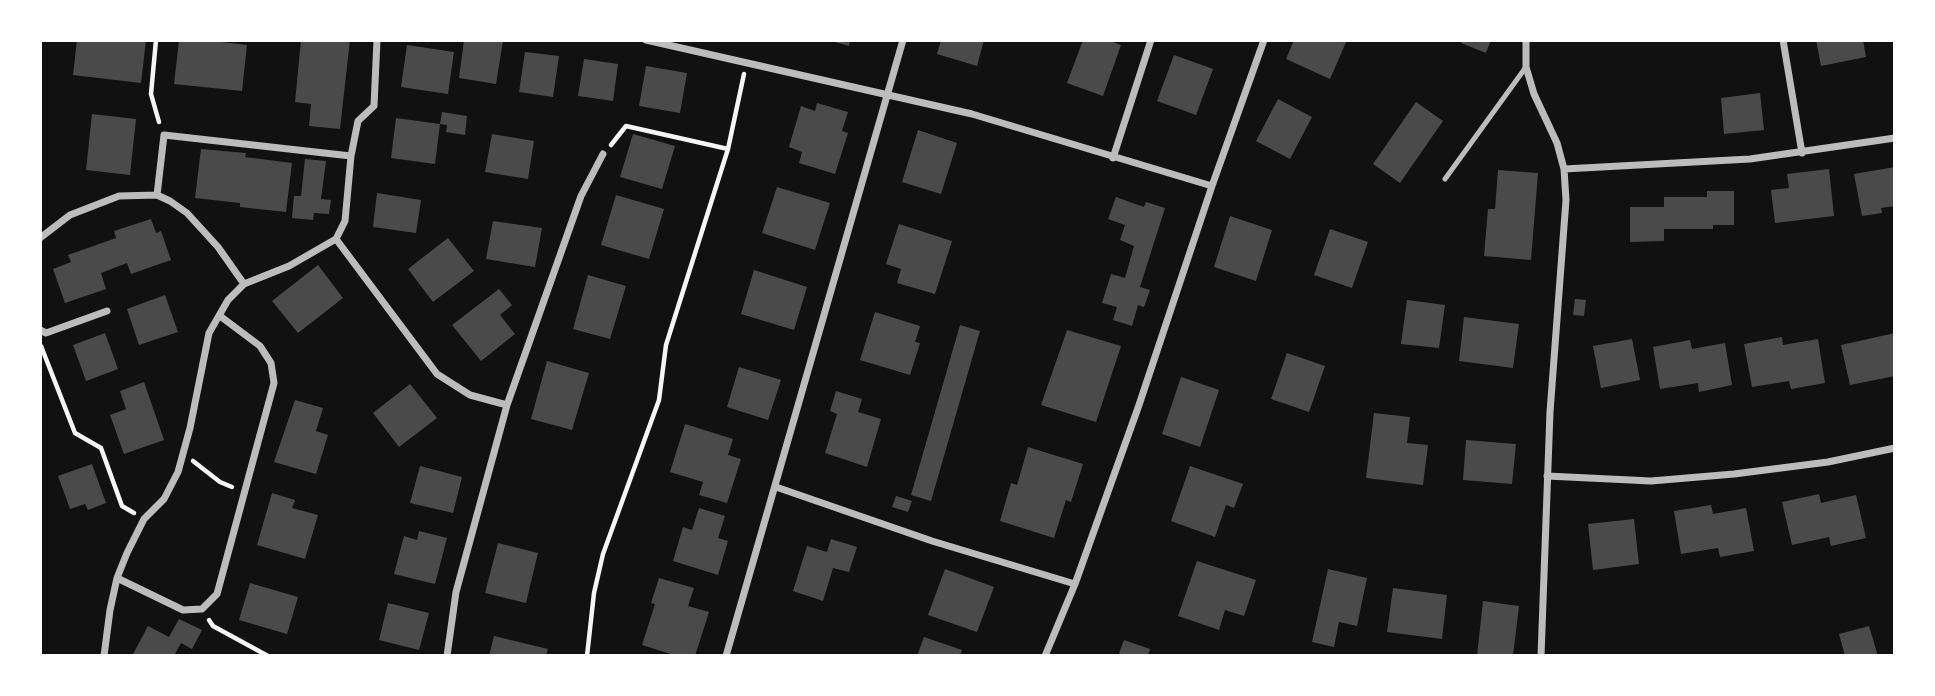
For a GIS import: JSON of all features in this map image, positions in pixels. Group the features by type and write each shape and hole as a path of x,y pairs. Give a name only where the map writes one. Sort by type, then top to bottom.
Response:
{"street":[{"path":"104,656 117,578 145,519 164,499 183,457 209,332 229,300 244,284 289,266 336,239 345,221 351,156 358,121 374,106 377,40"},
{"path":"646,40 972,114 1212,186"},
{"path":"726,656 902,40"},
{"path":"1113,158 1151,40"},
{"path":"1045,656 1075,584 1139,405 1212,186 1265,40"},
{"path":"1526,40 1526,67 1534,94 1557,144 1564,169 1566,200 1547,476 1541,656"},
{"path":"1783,40 1802,153"},
{"path":"157,195 164,135 351,156"},
{"path":"1564,169 1680,164 1802,153 1895,138"},
{"path":"447,656 456,592 507,405 581,196 603,153"},
{"path":"40,237 70,215 119,196 157,195 187,213 218,247 244,284"},
{"path":"336,239 437,374 470,394 507,405"},
{"path":"43,332 107,311"},
{"path":"117,578 183,610 202,608 217,594 274,383 271,363 260,346 220,316"},
{"path":"1547,476 1651,481 1828,462 1895,448"},
{"path":"776,488 932,541 1075,584"}],"lane":[{"path":"1445,179 1526,67"}],"path":[{"path":"156,40 150,94 164,135"},
{"path":"587,656 594,593 603,554 659,400 666,345 728,149 747,63"},
{"path":"603,153 626,126 728,149"},
{"path":"43,332 40,344 75,433 101,448 122,506 145,519"},
{"path":"183,457 199,464 220,482 246,490"},
{"path":"202,608 213,626 268,656"}],"building":[{"path":"77,40 146,40 141,83 73,75"},
{"path":"179,40 247,45 242,91 174,84"},
{"path":"301,40 350,40 340,129 309,126 311,104 295,102"},
{"path":"464,40 503,41 496,84 459,78"},
{"path":"828,40 850,40 849,46"},
{"path":"941,40 984,40 977,66 937,54"},
{"path":"1083,40 1108,40 1121,45 1103,96 1067,83"},
{"path":"1294,40 1347,40 1330,79 1286,59"},
{"path":"1462,40 1491,40 1486,53 1461,43"},
{"path":"1816,40 1863,40 1866,57 1821,66"},
{"path":"407,45 454,52 448,94 401,87"},
{"path":"525,52 559,56 553,97 519,92"},
{"path":"1174,55 1213,69 1196,115 1157,101"},
{"path":"584,59 618,64 613,101 578,96"},
{"path":"646,66 687,73 680,113 639,106"},
{"path":"1760,93 1764,130 1724,134 1721,98"},
{"path":"1278,99 1312,117 1290,159 1256,141"},
{"path":"1416,102 1443,121 1400,183 1373,164"},
{"path":"817,103 848,112 842,131 848,133 835,174 799,163 802,152 789,147 801,106 815,111"},
{"path":"442,112 467,116 465,135 446,132 447,125 440,124"},
{"path":"92,114 136,119 130,175 86,170"},
{"path":"396,118 440,124 435,164 391,158"},
{"path":"918,130 957,143 941,194 902,182"},
{"path":"492,134 534,141 528,179 485,172"},
{"path":"633,134 675,146 662,189 620,177"},
{"path":"201,149 246,153 245,157 292,163 286,212 195,198"},
{"path":"305,159 326,161 321,199 331,200 329,214 314,213 313,220 292,218 294,196 301,196"},
{"path":"1895,167 1895,206 1881,208 1882,213 1862,216 1854,174"},
{"path":"1829,169 1834,216 1775,223 1771,190 1789,188 1787,174"},
{"path":"1498,170 1538,173 1531,260 1484,256 1488,209 1495,209"},
{"path":"777,187 830,203 815,250 762,233"},
{"path":"1707,191 1734,191 1734,225 1713,225 1713,229 1664,229 1664,241 1630,242 1630,207 1664,207 1664,197 1707,197"},
{"path":"377,193 421,200 416,233 373,227"},
{"path":"616,195 664,209 649,259 601,245"},
{"path":"1116,197 1144,207 1146,202 1165,208 1140,287 1150,290 1144,307 1138,305 1132,326 1113,320 1117,307 1102,303 1111,274 1125,278 1134,246 1120,240 1125,225 1108,219"},
{"path":"1230,216 1272,230 1256,281 1214,267"},
{"path":"151,219 156,233 161,231 171,260 131,274 127,263 101,273 106,289 65,303 53,269 71,262 68,255 116,238 114,231"},
{"path":"493,221 542,228 535,267 486,259"},
{"path":"899,224 952,241 935,294 897,283 901,269 886,264"},
{"path":"1330,229 1368,242 1352,288 1314,275"},
{"path":"448,238 474,271 433,302 408,269"},
{"path":"318,265 343,298 298,333 272,301"},
{"path":"754,270 807,287 794,330 741,314"},
{"path":"588,275 626,286 610,339 573,329"},
{"path":"499,289 512,305 500,315 515,334 481,361 452,325"},
{"path":"165,295 178,332 139,345 127,309"},
{"path":"1575,299 1586,300 1584,316 1573,315"},
{"path":"1407,300 1445,305 1439,348 1401,344"},
{"path":"875,312 920,326 915,342 920,343 910,375 860,360"},
{"path":"1464,317 1519,324 1513,368 1459,361"},
{"path":"960,325 980,331 931,501 911,495"},
{"path":"1067,330 1121,346 1096,422 1041,405"},
{"path":"105,333 118,369 86,381 73,345"},
{"path":"1895,333 1895,376 1850,385 1841,345"},
{"path":"1782,337 1783,345 1818,339 1825,383 1791,389 1789,381 1752,387 1744,344"},
{"path":"1632,339 1640,380 1601,388 1593,346"},
{"path":"1690,340 1692,349 1725,343 1732,385 1699,392 1698,383 1660,389 1653,347"},
{"path":"1287,353 1325,366 1309,412 1271,399"},
{"path":"547,361 589,373 572,430 531,419"},
{"path":"739,367 781,380 768,420 727,407"},
{"path":"1181,377 1219,390 1200,447 1162,434"},
{"path":"144,382 164,440 124,454 110,415 126,409 120,391"},
{"path":"410,384 437,418 399,447 373,413"},
{"path":"836,391 862,399 858,412 881,419 867,467 825,453 837,414 830,411"},
{"path":"295,400 323,408 316,431 328,435 316,474 274,462"},
{"path":"1374,413 1410,417 1407,443 1428,445 1423,485 1366,478"},
{"path":"685,424 733,439 728,455 741,459 727,503 699,495 703,482 670,472"},
{"path":"1466,440 1516,444 1512,484 1463,480"},
{"path":"1028,447 1083,464 1071,502 1066,500 1054,538 1000,521 1011,483 1017,485"},
{"path":"92,464 106,503 88,510 85,504 70,509 58,476"},
{"path":"420,466 462,477 453,513 410,503"},
{"path":"1190,466 1243,484 1234,508 1226,505 1215,537 1171,521"},
{"path":"272,493 295,500 292,508 318,515 305,559 257,545"},
{"path":"1819,494 1821,503 1856,495 1866,538 1831,546 1829,537 1792,545 1782,502"},
{"path":"896,496 912,501 908,512 892,507"},
{"path":"1711,505 1713,514 1746,508 1754,551 1720,557 1718,548 1681,554 1674,511"},
{"path":"699,508 725,516 718,538 728,541 718,575 673,561 683,527 692,530"},
{"path":"1634,519 1639,564 1593,570 1588,524"},
{"path":"419,531 447,538 435,584 394,574 404,536 417,540"},
{"path":"831,539 857,547 849,572 833,568 823,601 793,591 807,546 827,552"},
{"path":"498,543 538,553 526,603 485,593"},
{"path":"1197,561 1256,580 1244,616 1225,610 1219,630 1178,616"},
{"path":"945,569 994,587 977,632 928,615"},
{"path":"1328,569 1367,578 1357,626 1339,622 1334,647 1312,642"},
{"path":"659,578 694,588 688,606 709,612 695,656 677,656 642,645 655,604 651,603"},
{"path":"250,583 298,597 287,634 239,620"},
{"path":"1393,588 1447,595 1442,639 1387,632"},
{"path":"1483,601 1519,606 1513,656 1477,656"},
{"path":"388,603 429,613 419,650 379,640"},
{"path":"179,619 202,630 192,649 181,643 174,656 132,656 148,626 169,637"},
{"path":"1869,626 1878,656 1845,656 1839,634"},
{"path":"494,636 548,649 546,656 489,656"},
{"path":"924,637 962,650 960,656 917,656"},
{"path":"1124,640 1150,649 1148,656 1118,656"}]}
